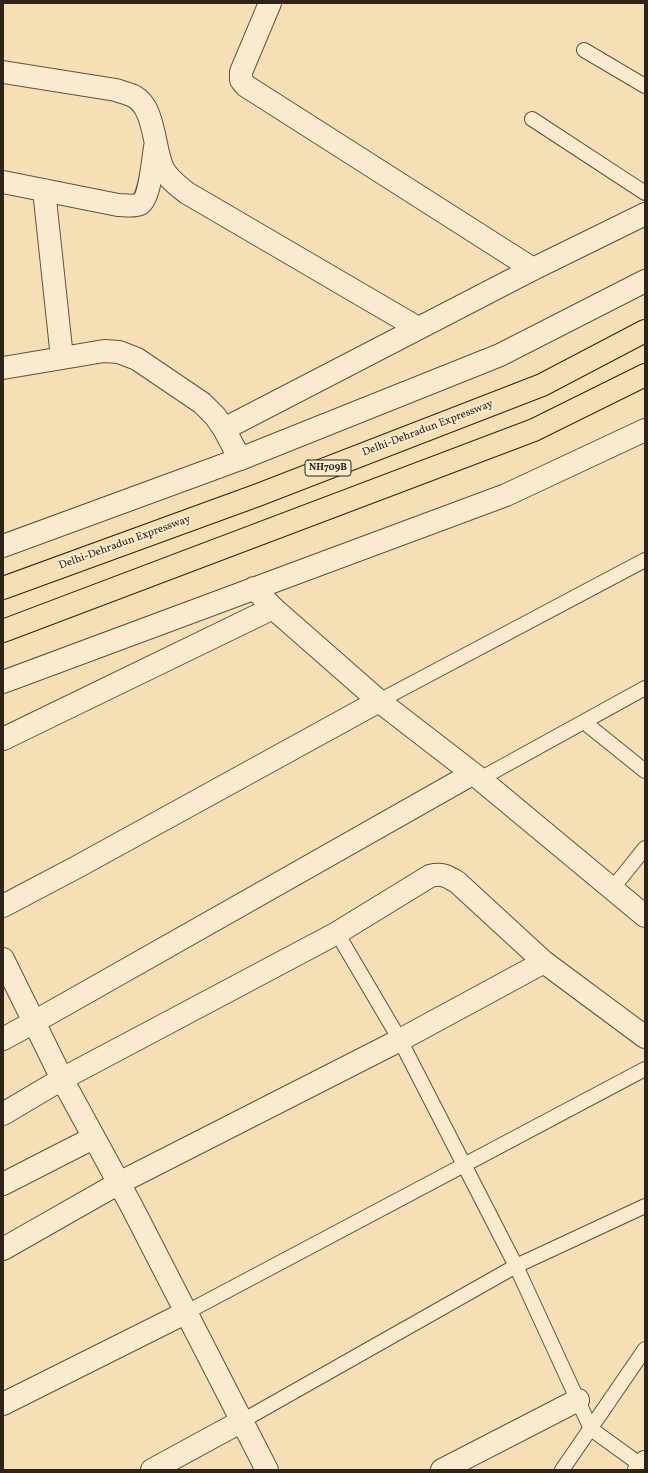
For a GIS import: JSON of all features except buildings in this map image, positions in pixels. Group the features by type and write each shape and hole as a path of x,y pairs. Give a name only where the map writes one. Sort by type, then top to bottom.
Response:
{"highway":[{"name":"Delhi-Dehradun Expressway","path":"3,588 258,495 542,386 645,331"},
{"path":"3,631 534,430 645,375"}],"street":[{"path":"270,3 241,72 241,80 246,86 533,269"},
{"path":"3,72 116,90 132,95 142,103 149,116 162,167 168,176 187,193 418,328"},
{"path":"3,182 118,205 131,206 140,204 144,199 148,188 156,143"},
{"path":"44,190 62,358"},
{"path":"224,429 533,269 645,214"},
{"path":"3,546 240,459 500,355 645,281"},
{"path":"3,368 104,351 119,352 137,359 202,403 215,416 224,429 240,459"},
{"path":"3,682 506,495 645,430"},
{"path":"254,588 273,608 379,701 476,777 645,916"},
{"path":"3,739 273,608"},
{"path":"3,906 379,701"},
{"path":"3,1039 476,777"},
{"path":"3,1114 62,1079 337,933 430,876 440,874 448,876 457,882 544,962 645,1037"},
{"path":"3,1249 119,1183 400,1040 544,962"},
{"path":"5,967 93,1138 119,1183 187,1312 267,1470"},
{"path":"3,1184 93,1138"},
{"path":"3,1404 187,1312"},
{"path":"442,1470 578,1400"},
{"path":"152,1470 242,1420"}],"lane":[{"path":"584,50 645,86"},
{"path":"532,119 645,193"},
{"path":"379,701 645,560"},
{"path":"476,777 584,722 645,688"},
{"path":"584,722 645,772"},
{"path":"612,889 645,848"},
{"path":"337,933 400,1040 516,1266 591,1429 643,1466"},
{"path":"187,1312 645,1069"},
{"path":"242,1420 516,1266 645,1206"},
{"path":"562,1470 645,1349"}]}
